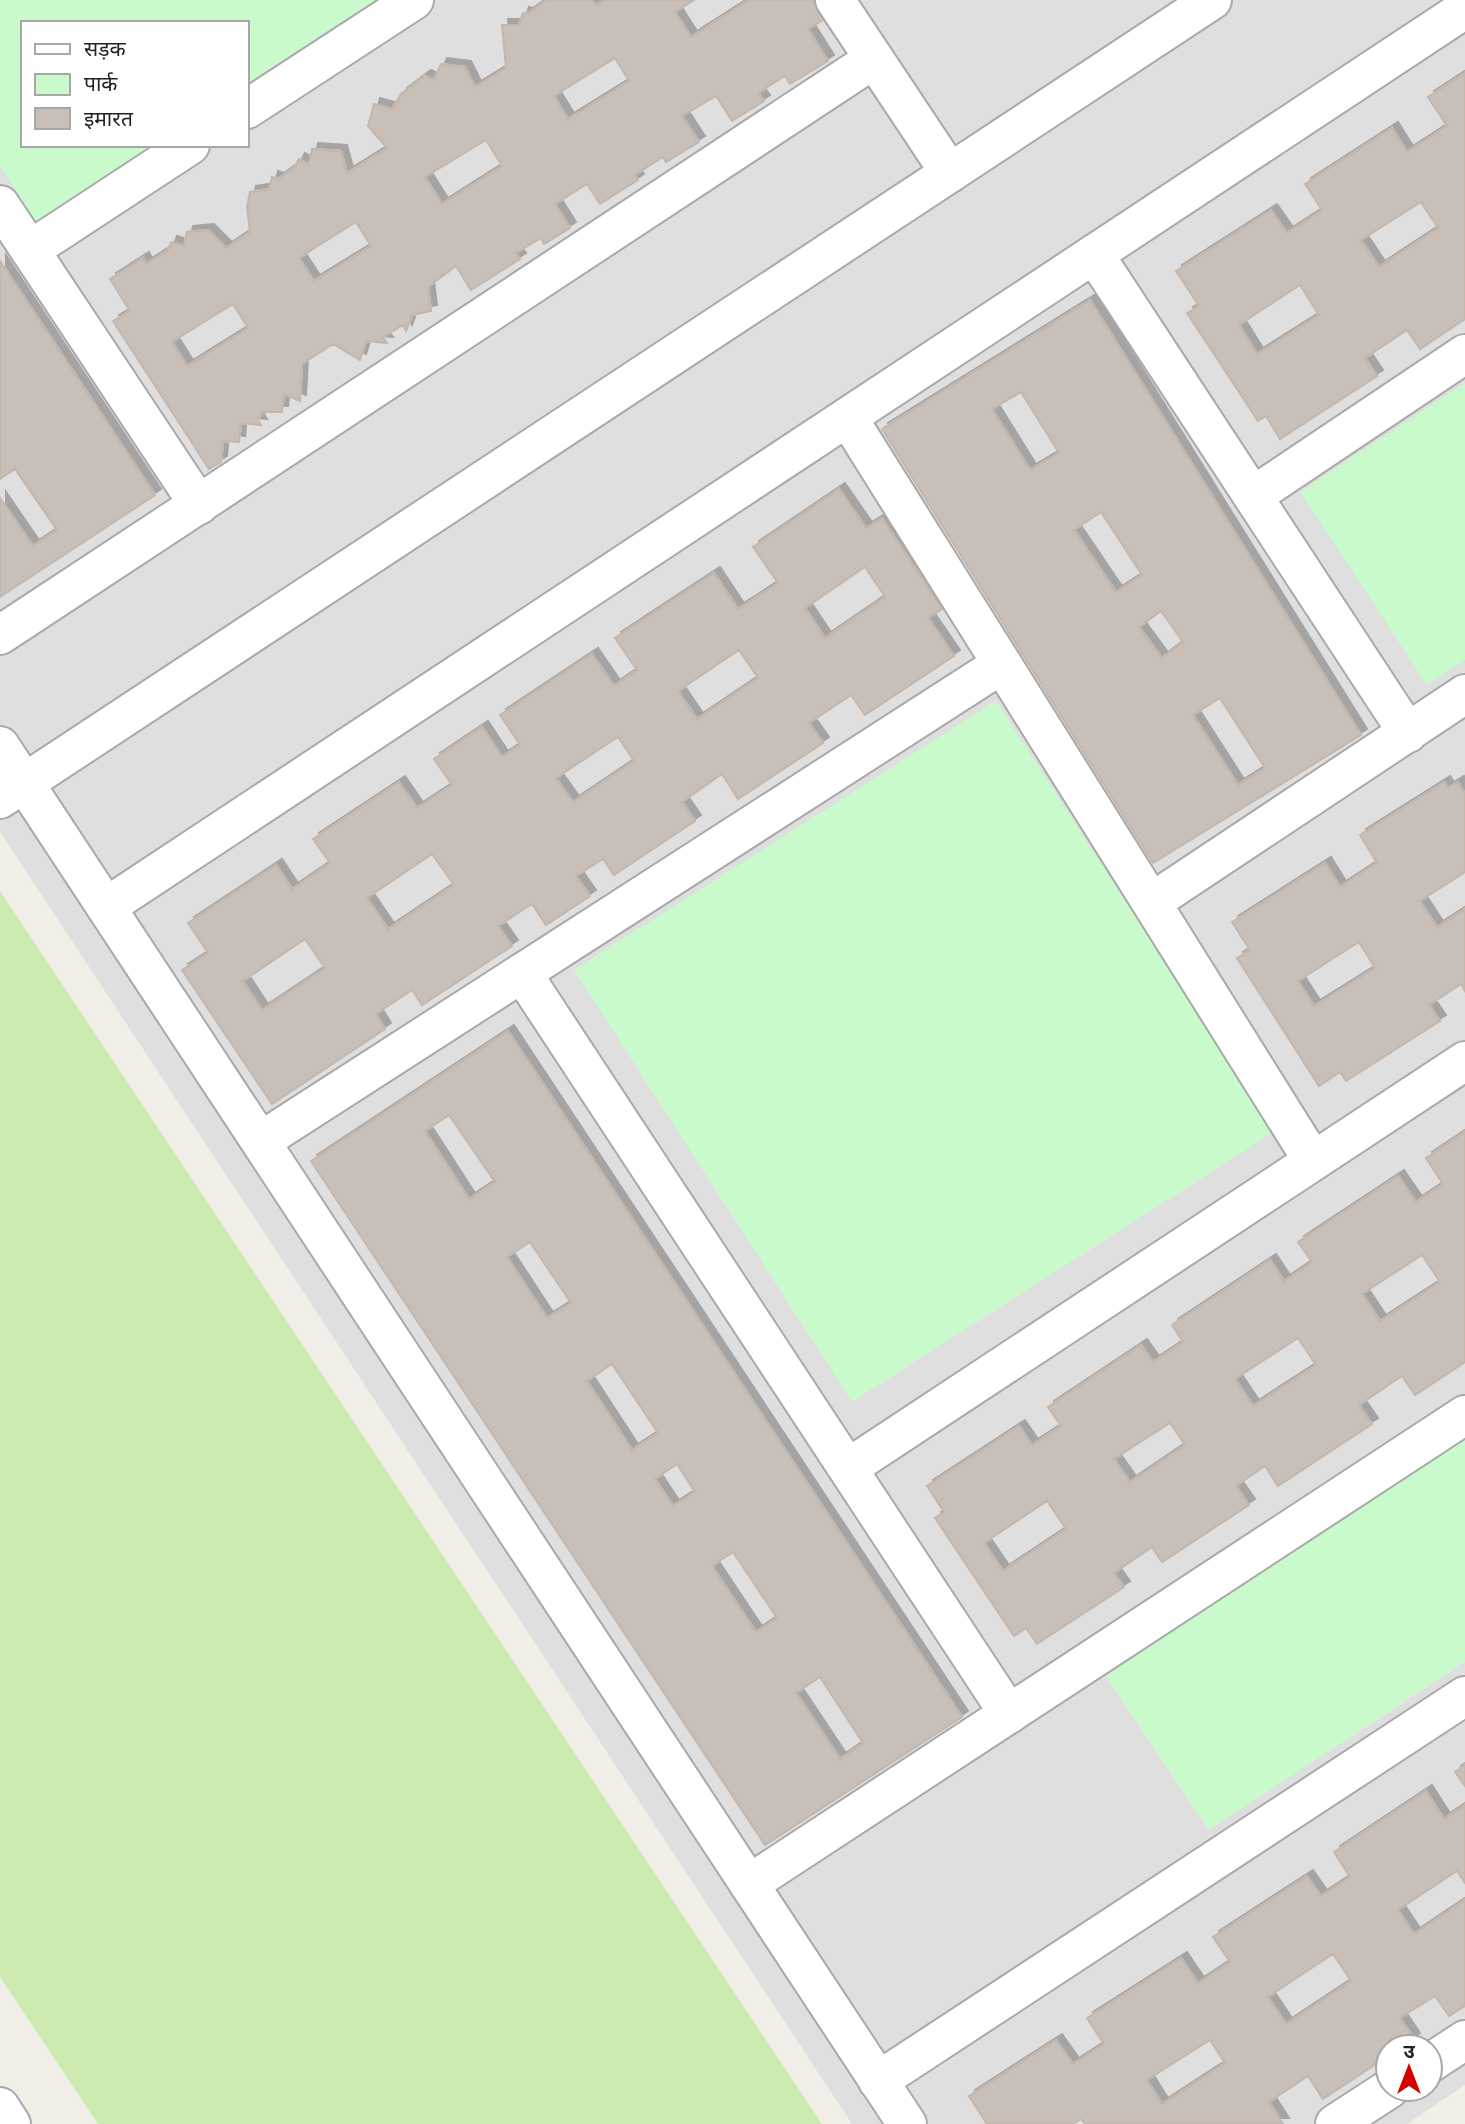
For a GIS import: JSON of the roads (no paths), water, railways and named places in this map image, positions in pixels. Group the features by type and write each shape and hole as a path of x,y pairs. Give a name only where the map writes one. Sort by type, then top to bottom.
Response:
{"street":[{"path":"248,108 414,0"},
{"path":"835,0 950,173"},
{"path":"13,791 1212,0"},
{"path":"106,907 1465,9"},
{"path":"0,635 874,59"},
{"path":"30,250 187,147"},
{"path":"0,205 198,505"},
{"path":"1094,254 1408,733"},
{"path":"1253,496 1465,354"},
{"path":"848,418 1313,1161"},
{"path":"261,1141 1002,664"},
{"path":"1152,902 1465,694"},
{"path":"0,746 13,791 106,907 908,2124"},
{"path":"522,974 1009,1714"},
{"path":"848,1468 1465,1061"},
{"path":"749,1884 1465,1415"},
{"path":"878,2081 1465,1696"},
{"path":"1444,2054 1465,2040"},
{"path":"1335,2124 1374,2099"},
{"path":"0,2108 11,2124"}]}
